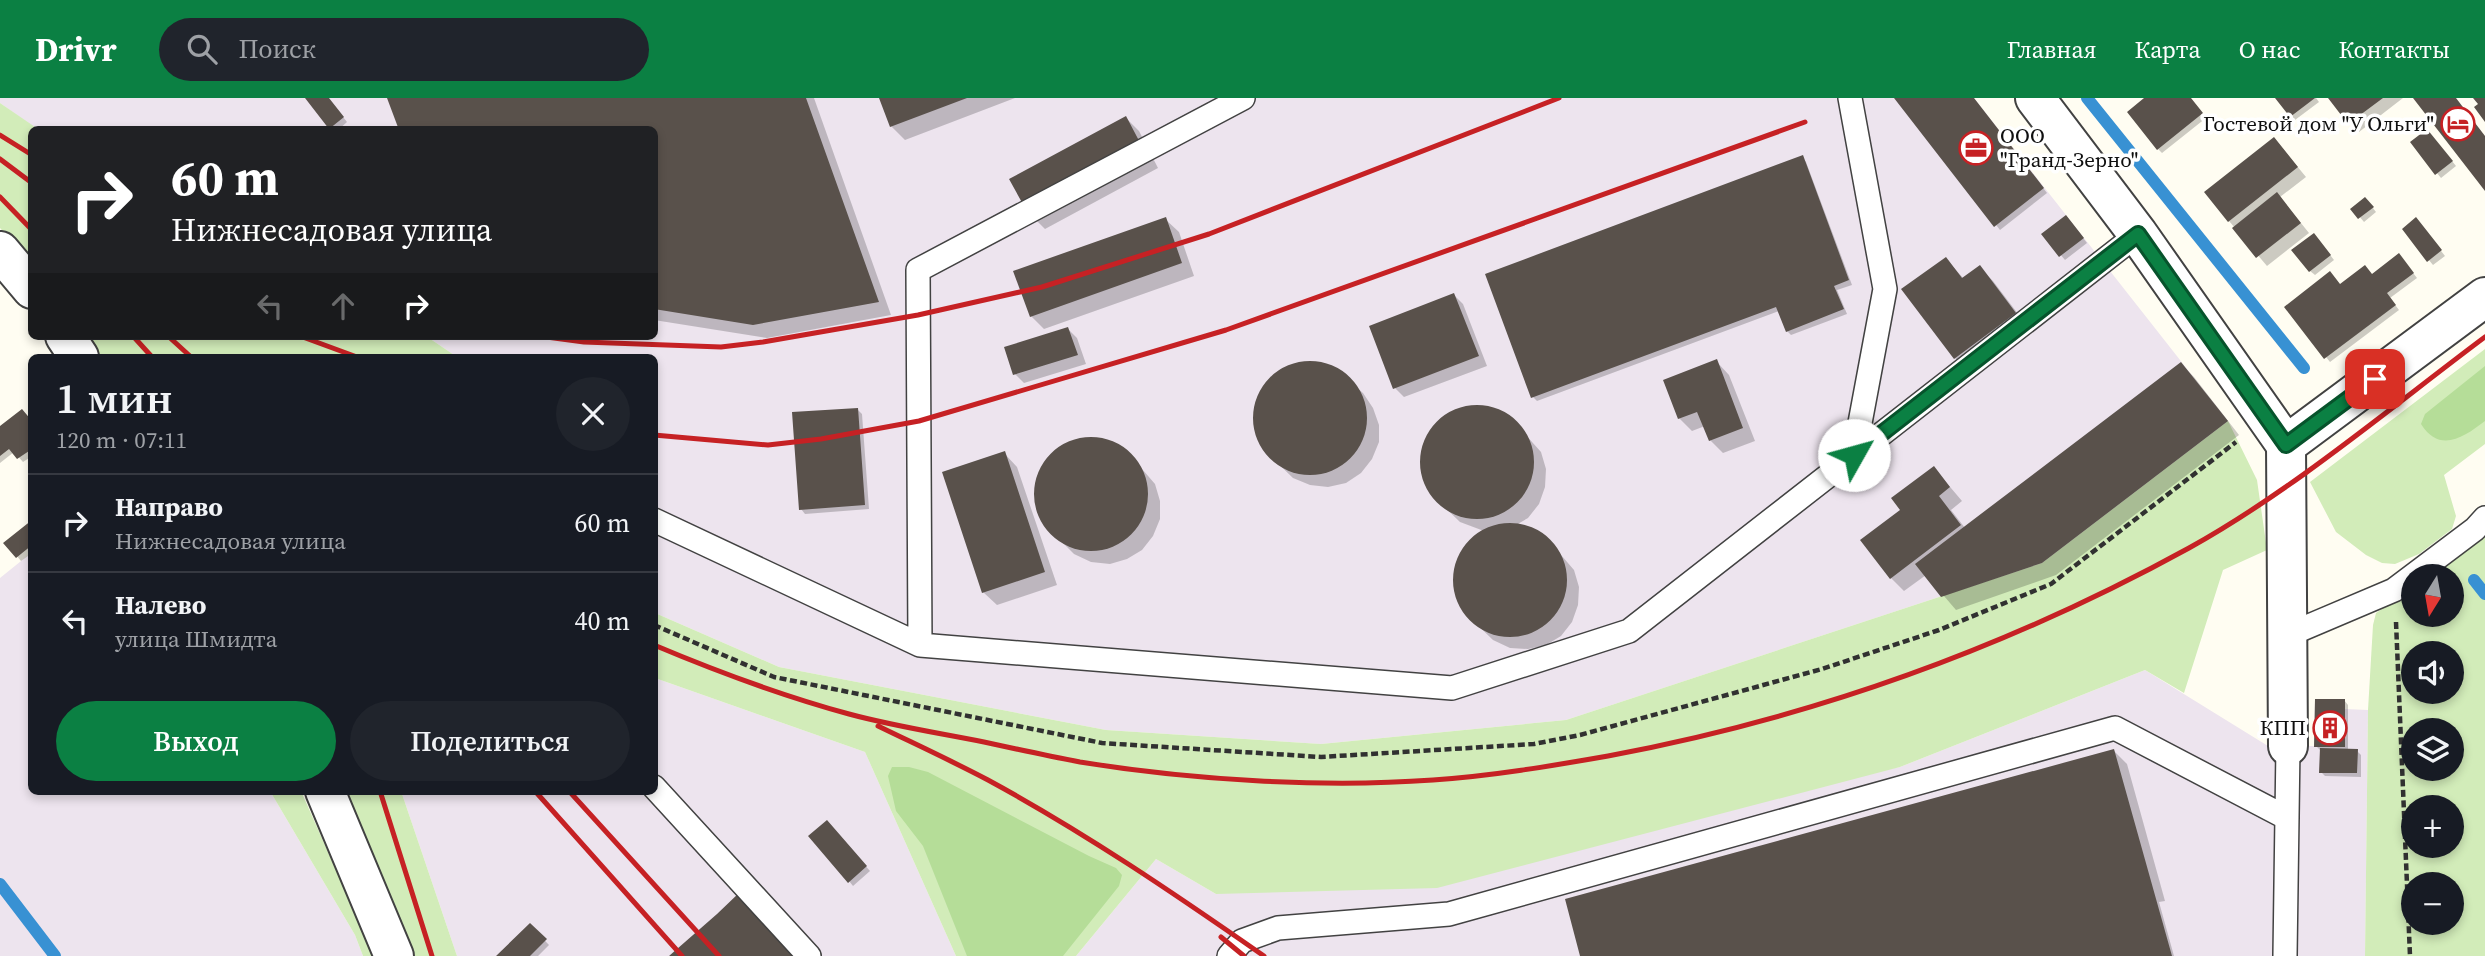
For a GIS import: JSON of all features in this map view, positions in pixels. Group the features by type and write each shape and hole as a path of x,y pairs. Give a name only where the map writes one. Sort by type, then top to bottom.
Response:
{"street":[{"path":"2035,98 2138,234 2286,445 2288,746"},
{"path":"0,251 28,284"},
{"path":"2286,445 2485,297"},
{"path":"327,795 394,956"}],"lane":[{"path":"920,645 918,270 1243,98"},
{"path":"1850,98 1885,289 1854,455"},
{"path":"658,522 920,645 1452,688 1629,631 2138,234"},
{"path":"2288,635 2395,590 2482,529"},
{"path":"1228,956 1242,941 1278,928 1449,914 2115,729 2287,818"},
{"path":"2285,956 2288,746"},
{"path":"658,792 809,956"}],"path":[{"path":"2395,590 2410,956"}],"shaded area":[{"name":"ООО \"Гранд-Зерно\"","path":"0,98 1974,98 2228,421 2042,563 1566,720 1321,744 1106,730 779,667 658,614 658,354 453,354 432,340 658,340 658,126 32,126 0,103"},
{"path":"28,555 28,795 272,795 355,935 363,956 0,956 0,578"},
{"path":"2145,670 2268,746 2314,746 2315,699 2345,699 2345,709 2368,710 2365,956 1076,956 1156,859 1216,894 1900,767"},
{"path":"658,679 865,752 956,956 457,956 402,795 658,795"}],"green space":[{"path":"0,103 34,126 28,126 28,259 0,228"},
{"path":"84,340 432,340 453,354 92,354"},
{"path":"2485,349 2485,444 2444,475 2456,516 2452,529 2419,554 2395,564 2382,563 2366,555 2336,532 2310,482"},
{"path":"2485,366 2485,421 2452,440 2436,438 2428,433 2421,424 2425,414"},
{"path":"2228,421 2257,480 2267,550 2223,570 2184,693 2145,670 1900,767 1437,888 1216,894 1156,859 1076,956 956,956 865,752 658,679 658,614 779,667 1106,730 1321,744 1566,720 2042,563"},
{"path":"2485,533 2485,956 2365,956 2368,710 2373,625 2376,613 2401,596 2401,627 2464,627 2464,564 2448,564"},
{"path":"892,767 909,767 928,772 1116,868 1122,875 1119,886 1063,956 967,956 923,846 896,811 888,776"},
{"path":"272,795 303,795 374,956 363,956 355,935"},
{"path":"342,795 402,795 457,956 411,956"}],"building":[{"path":"305,98 329,98 344,117 333,126 327,126"},
{"path":"387,98 806,98 879,302 753,325 658,310 658,126 398,126"},
{"path":"879,98 967,98 890,127"},
{"path":"1894,98 1974,98 2044,188 1994,227"},
{"path":"2144,98 2191,98 2203,113 2157,150 2127,112"},
{"path":"2275,98 2315,98 2290,117"},
{"path":"2328,98 2383,98 2348,124"},
{"path":"2413,98 2456,98 2485,136 2485,191"},
{"path":"2473,98 2485,98 2485,122 2474,107 2478,104"},
{"path":"1126,116 1146,154 1030,217 1009,179"},
{"path":"2427,129 2453,161 2435,175 2410,142"},
{"path":"2274,137 2298,167 2228,222 2204,192"},
{"path":"1803,155 1849,280 1834,286 1844,309 1786,332 1776,307 1531,398 1485,274"},
{"path":"2277,192 2301,223 2256,258 2232,228"},
{"path":"2365,197 2374,207 2358,219 2350,209"},
{"path":"2066,215 2084,238 2059,257 2041,234"},
{"path":"1166,217 1182,263 1030,317 1013,271"},
{"path":"2416,217 2442,250 2427,262 2402,229"},
{"path":"2314,233 2331,255 2309,272 2291,250"},
{"path":"2399,253 2414,273 2387,293 2396,305 2324,359 2284,307 2330,271 2340,284 2365,265 2372,274"},
{"path":"1946,257 1962,278 1980,265 2016,313 1954,359 1901,289"},
{"path":"1454,293 1479,356 1393,389 1369,326"},
{"path":"1068,327 1078,355 1013,375 1004,347"},
{"path":"1717,359 1743,428 1709,441 1697,412 1678,419 1663,380"},
{"path":"1310,361 1332,366 1350,378 1362,396 1367,418 1362,440 1350,458 1332,470 1310,475 1288,470 1270,458 1258,440 1253,418 1258,396 1270,378 1288,366"},
{"path":"2181,362 2228,421 2042,563 1941,597 1915,564"},
{"path":"1477,405 1499,410 1517,422 1529,440 1534,462 1529,484 1517,502 1499,514 1477,519 1455,514 1437,502 1425,484 1420,462 1425,440 1437,422 1455,410"},
{"path":"858,408 865,505 799,510 792,412"},
{"path":"22,409 28,416 28,452 17,459 9,449 0,456 0,426"},
{"path":"1091,437 1113,442 1131,454 1143,472 1148,494 1143,516 1131,534 1113,546 1091,551 1069,546 1051,534 1039,516 1034,494 1039,472 1051,454 1069,442"},
{"path":"1005,451 1045,572 982,593 942,472"},
{"path":"1934,466 1950,487 1939,496 1961,525 1890,579 1860,540 1900,510 1891,498"},
{"path":"28,523 28,548 16,558 3,543"},
{"path":"1510,523 1532,528 1550,540 1562,558 1567,580 1562,602 1550,620 1532,632 1510,637 1488,632 1470,620 1458,602 1453,580 1458,558 1470,540 1488,528"},
{"name":"КПП","path":"2315,699 2345,699 2345,747 2314,747"},
{"path":"2320,748 2358,749 2357,773 2319,773"},
{"path":"2114,749 2172,956 1580,956 1565,899"},
{"path":"827,820 867,866 848,883 808,836"},
{"path":"740,892 797,956 669,956 717,914"},
{"path":"530,923 547,939 530,956 496,956"}],"waterway":[{"path":"2087,98 2304,368"},
{"path":"2474,580 2485,594"},
{"path":"0,884 55,956"}],"railway":[{"path":"569,340 721,347 918,315 1042,287 1209,234 1559,98"},
{"path":"658,435 768,445 821,439 919,421 1226,330 1805,122"},
{"path":"0,135 28,152"},
{"path":"0,159 28,180"},
{"path":"0,197 28,226"},
{"path":"658,647 751,683 849,714 1080,762 1166,774 1302,783 1391,782 1499,773 1608,756 1759,722 1833,700 1979,648 2120,584 2189,548 2265,501 2340,448 2485,337"},
{"path":"137,340 149,354"},
{"path":"172,340 188,354"},
{"path":"311,340 349,354"},
{"path":"878,726 988,780 1059,821 1264,956"},
{"path":"381,795 432,956"},
{"path":"539,795 682,956"},
{"path":"573,795 719,956"},
{"path":"1221,937 1244,956"}],"place":[{"name":"Гостевой дом \"У Ольги\"","path":"2458,124"},
{"name":"ООО \"Гранд-Зерно\"","path":"1976,148"},
{"name":"КПП","path":"2330,728"}],"route":[{"path":"1854,455 2138,234 2286,445 2375,379"}]}
